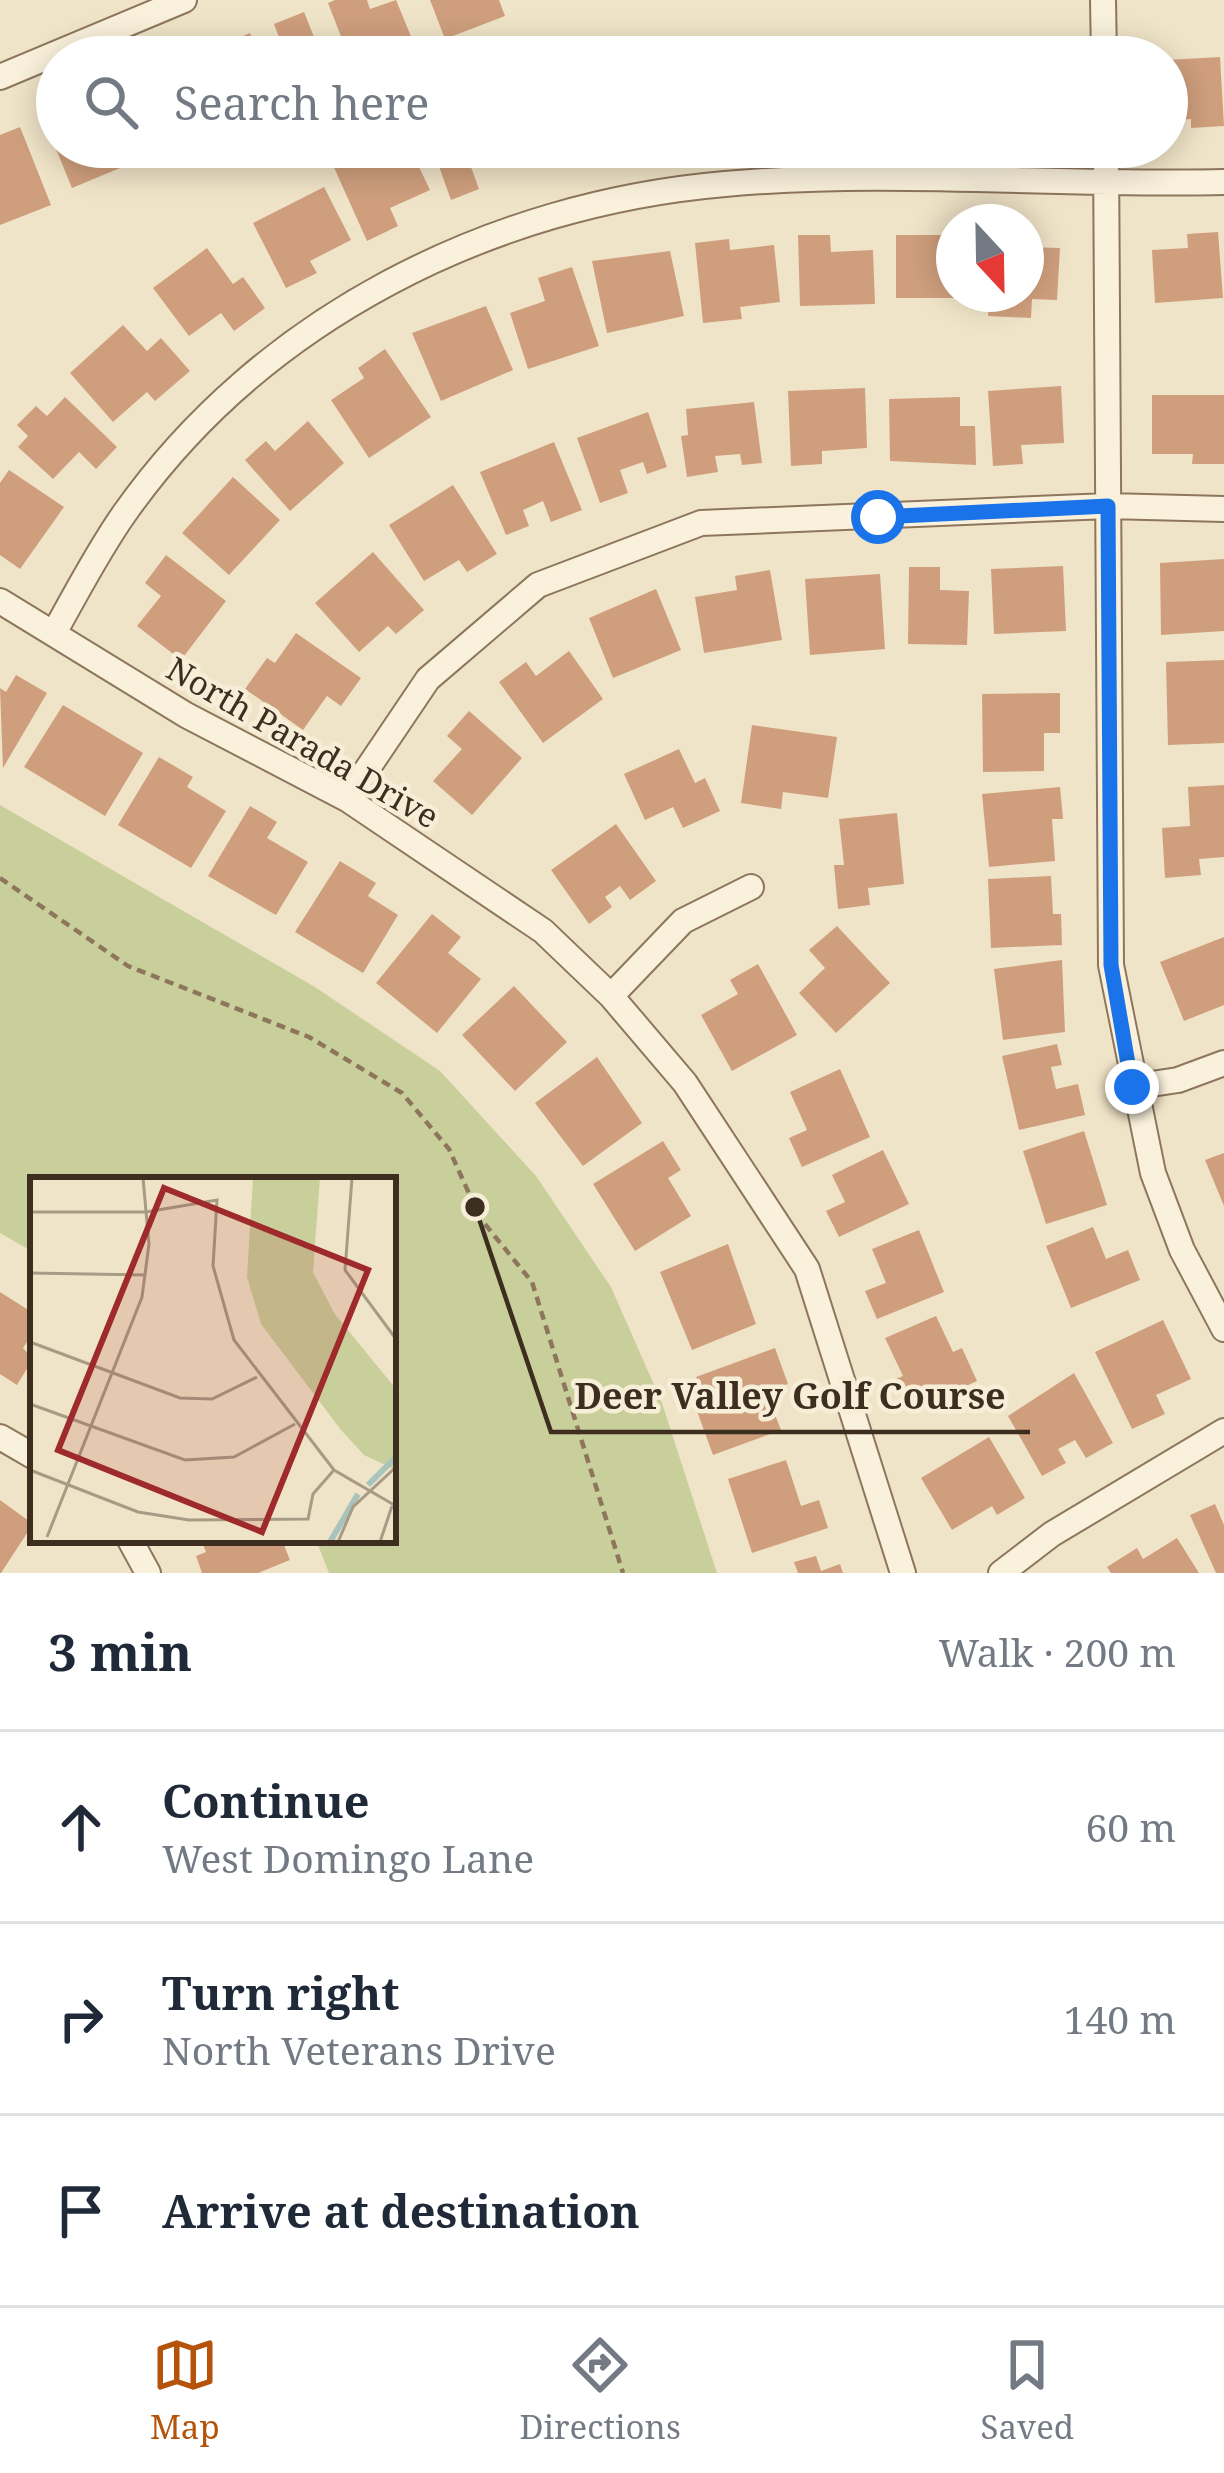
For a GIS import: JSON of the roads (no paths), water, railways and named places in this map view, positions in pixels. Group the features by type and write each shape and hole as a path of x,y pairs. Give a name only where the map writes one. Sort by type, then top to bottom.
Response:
{"street":[{"path":"98,36 184,0"},
{"path":"1103,0 1104,36"},
{"path":"0,77 36,62"},
{"path":"1106,168 1111,965 1132,1087 1160,1192 1182,1250 1224,1329"},
{"path":"55,631 125,513 206,421 303,330 420,266 551,214 722,184 858,178 1106,185 1224,182"},
{"path":"347,799 428,679 538,585 701,523 1108,506 1224,509"},
{"name":"North Parada Drive","path":"0,601 186,715 347,799 543,932 611,996 685,1083 807,1269 903,1573"},
{"path":"611,996 683,921 751,887"},
{"path":"1132,1087 1178,1080 1224,1063"},
{"path":"1001,1573 1052,1534 1224,1431"},
{"path":"0,1437 30,1454"},
{"path":"132,1543 148,1573"}],"place":[{"name":"Deer Valley Golf Course","path":"475,1207"}]}
